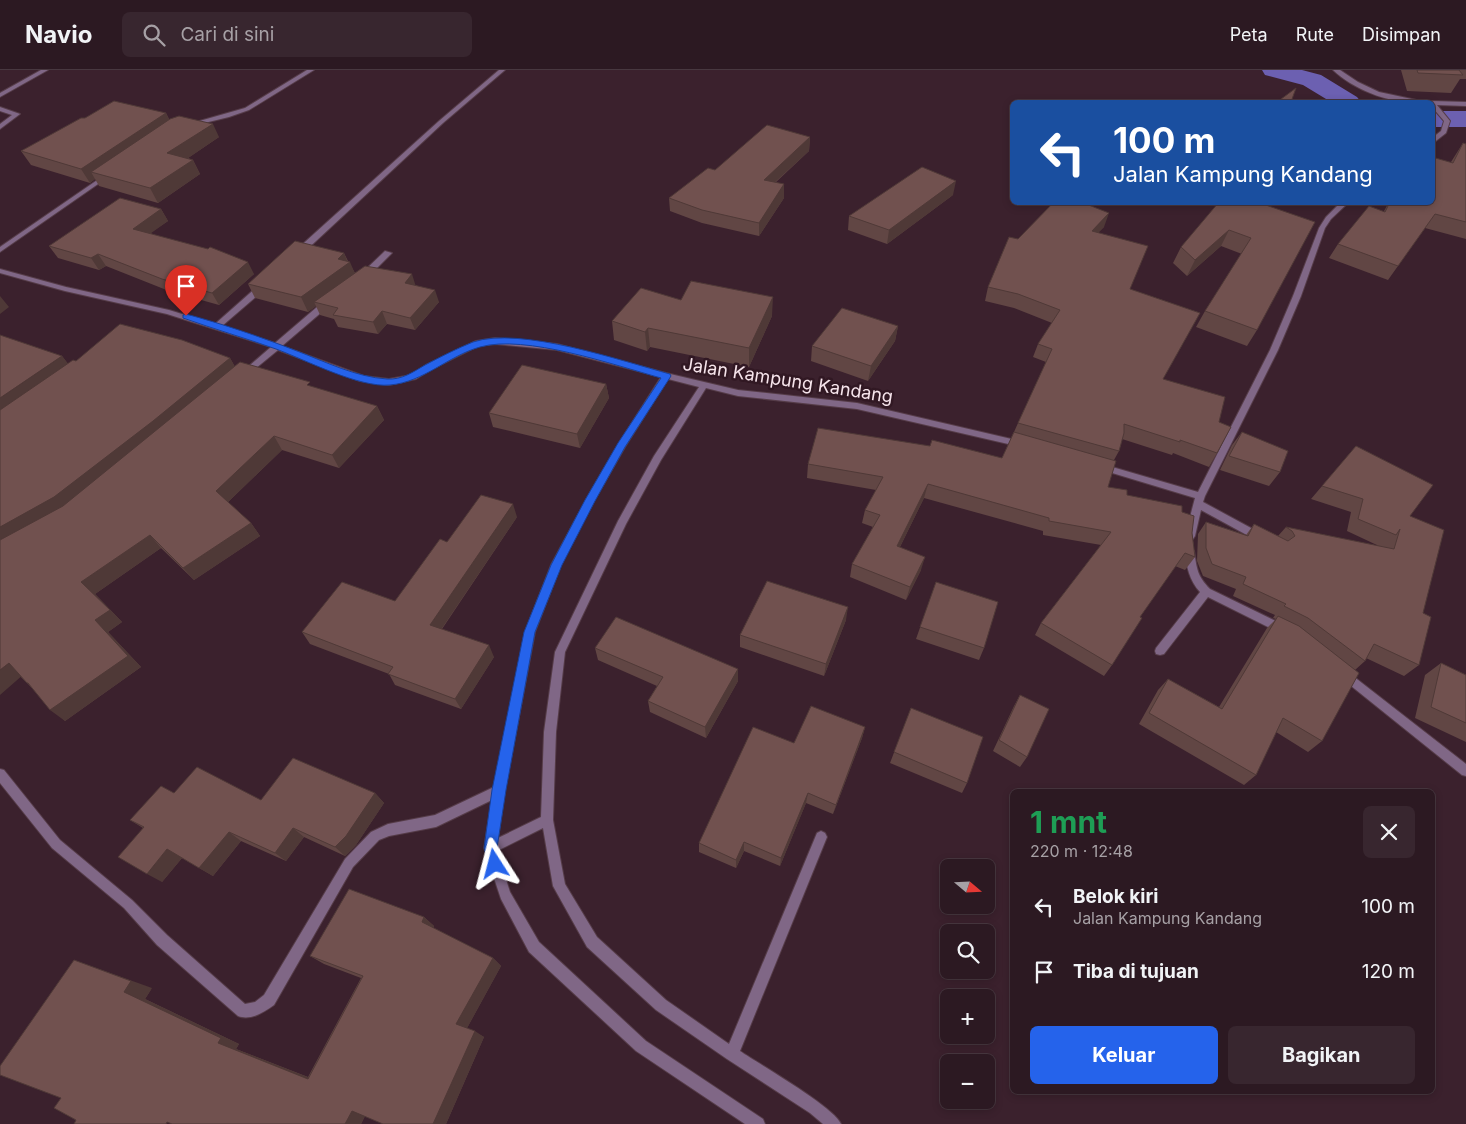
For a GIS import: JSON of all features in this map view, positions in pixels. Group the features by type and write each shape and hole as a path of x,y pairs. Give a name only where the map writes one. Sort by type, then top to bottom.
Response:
{"street":[{"path":"0,95 45,70"},
{"path":"186,126 247,109 311,70"},
{"path":"292,259 441,122 502,70"},
{"path":"1336,70 1346,78 1381,96 1409,100"},
{"path":"1435,105 1466,104"},
{"path":"1435,106 1447,121 1444,132 1435,140"},
{"path":"0,109 18,114 0,127"},
{"path":"0,250 111,173"},
{"path":"1292,634 1206,592 1196,581 1188,555 1199,500 1274,350 1297,296 1322,228 1328,218 1343,205"},
{"path":"1313,225 1322,228"},
{"path":"361,279 388,253"},
{"name":"Jalan Kampung Kandang","path":"0,271 65,289 169,312 218,326 278,346 363,379 389,382 413,378 429,367 476,344 495,341 518,342 557,347 666,376 738,392 858,406 1029,446"},
{"path":"218,326 266,283"},
{"path":"241,377 331,301"},
{"path":"666,376 622,445 556,565 530,632 499,790 490,848 505,896 534,947 641,1046 758,1124"},
{"path":"704,385 657,458 626,516 560,652 550,732 547,820 559,886 592,942 661,1005 815,1108 834,1124"},
{"path":"1096,465 1199,500 1270,543"},
{"path":"1160,650 1206,592"},
{"path":"1333,665 1466,771"},
{"path":"0,774 56,844 128,904 169,946 243,1011 258,1008 269,1000 349,863 375,836 388,830 436,821 499,790"},
{"path":"490,848 547,820"},
{"path":"732,1054 821,837"}],"building":[{"path":"1417,70 1459,70 1463,75 1418,73"},
{"path":"1296,88 1292,100 1280,100"},
{"path":"114,101 166,113 81,169 21,151 81,118 85,118"},
{"path":"179,116 213,124 167,153 193,160 150,188 91,172 170,119"},
{"path":"767,125 810,137 764,180 784,184 759,223 702,210 669,198 708,168 715,170"},
{"path":"1463,143 1466,144 1466,222 1435,214 1398,266 1338,244 1369,206 1385,212 1388,205 1435,205 1435,158 1453,163"},
{"path":"922,167 956,181 889,230 849,216"},
{"path":"120,198 161,209 133,229 208,249 210,247 248,262 212,293 162,279 98,254 91,258 49,246"},
{"path":"1051,205 1089,205 1109,213 1092,231 1148,246 1130,289 1200,313 1163,379 1225,397 1219,422 1231,427 1217,453 1124,424 1124,433 1119,451 1018,423 1052,349 1038,344 1060,310 1018,294 988,287 1009,237 1018,239"},
{"path":"1216,205 1266,205 1315,222 1257,330 1205,311 1251,238 1229,230 1195,260 1181,247"},
{"path":"295,241 344,253 338,259 350,262 301,297 248,284"},
{"path":"365,266 412,274 405,283 435,290 410,318 382,311 373,322 333,315 338,308 314,302"},
{"path":"691,281 773,297 749,348 648,328 645,332 612,321 641,288 681,300"},
{"path":"842,308 898,326 871,366 812,346"},
{"path":"120,324 182,340 230,358 153,421 54,497 0,527 0,410 73,360 76,361"},
{"path":"0,335 62,356 0,398"},
{"path":"240,362 310,382 307,385 377,406 332,455 274,436 216,491 251,523 183,568 150,535 81,582 110,610 95,620 128,656 50,710 9,663 0,670 0,540 63,506"},
{"path":"522,365 606,384 577,434 489,413"},
{"path":"818,428 930,446 932,440 1002,458 1014,432 1116,461 1108,487 1127,490 1127,495 1182,506 1182,512 1194,516 1192,533 1195,557 1185,553 1140,617 1142,618 1112,665 1041,623 1111,532 1049,521 1049,518 928,484 897,546 925,557 910,587 852,564 880,515 865,510 883,477 808,464"},
{"path":"1242,432 1288,451 1280,472 1229,456"},
{"path":"1356,446 1433,485 1410,516 1444,530 1423,613 1431,617 1419,665 1374,644 1365,661 1308,618 1284,606 1286,604 1243,584 1246,577 1212,564 1206,548 1206,522 1248,536 1254,524 1288,541 1295,536 1286,527 1394,549 1400,529 1396,535 1358,519 1363,499 1322,486"},
{"path":"481,495 513,504 430,625 489,645 455,699 388,674 393,667 302,632 342,582 395,601 440,539 447,542"},
{"path":"767,581 848,607 826,664 740,635"},
{"path":"936,582 998,602 984,648 920,627"},
{"path":"1278,616 1299,626 1359,673 1322,741 1283,718 1256,775 1149,713 1168,679 1222,709"},
{"path":"616,617 738,669 705,727 648,701 663,677 595,648"},
{"path":"1441,663 1466,675 1466,723 1431,707"},
{"path":"1020,695 1049,709 1027,757 999,740"},
{"path":"811,706 865,727 836,805 808,793 781,858 744,842 736,860 699,843 753,727 794,743"},
{"path":"911,708 983,737 967,783 894,752"},
{"path":"293,758 375,793 346,836 335,847 293,828 275,853 229,832 199,868 167,849 147,874 118,857 144,827 130,820 161,786 174,793 197,767 261,800"},
{"path":"349,889 424,917 422,922 493,958 456,1024 475,1031 433,1124 383,1124 352,1111 345,1124 172,1124 167,1122 166,1124 74,1124 76,1120 54,1108 61,1098 0,1075 0,1066 74,960 131,981 124,992 221,1038 218,1043 308,1079 363,976 310,956"}],"waterway":[{"path":"1274,70 1312,80 1345,100"},
{"path":"1435,119 1466,119"}],"route":[{"path":"186,316 278,346 363,379 389,382 413,378 429,367 476,344 495,341 557,347 666,376 590,500 556,565 530,632 499,790 490,848 495,864"}]}
